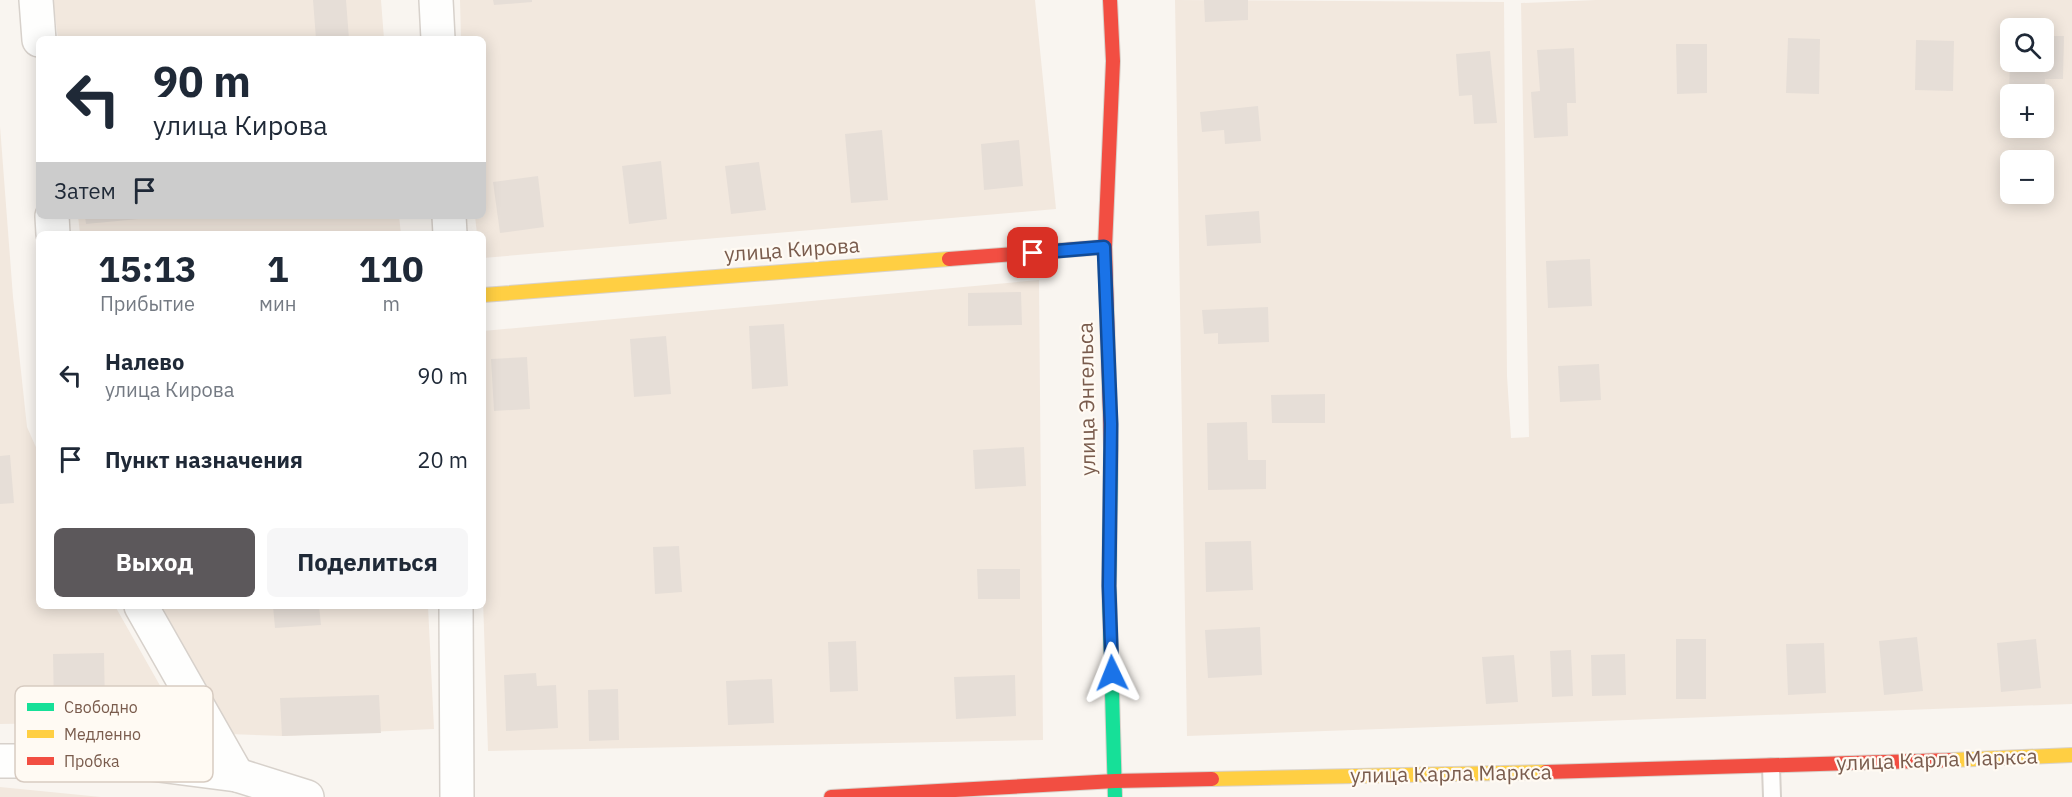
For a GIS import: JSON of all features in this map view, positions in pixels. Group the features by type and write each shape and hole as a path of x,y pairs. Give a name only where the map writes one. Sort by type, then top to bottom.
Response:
{"street":[{"path":"36,0 39,36"},
{"path":"436,0 438,36"},
{"name":"улица Энгельса","path":"1110,0 1113,61 1104,247 1111,424 1109,586 1115,797"},
{"name":"улица Кирова","path":"486,295 1104,247"},
{"path":"143,609 186,686"},
{"path":"456,609 457,797"},
{"path":"213,734 237,776"},
{"name":"улица Карла Маркса","path":"831,797 1115,781 1771,766 2072,755"},
{"path":"213,773 237,776 307,797"}],"lane":[{"path":"1771,766 1772,797"}],"shaded area":[{"path":"53,0 381,0 384,36 58,36"},
{"path":"460,0 1035,0 1056,209 486,258 486,231 477,231 475,219 486,219 486,36 461,36"},
{"path":"1175,0 1504,2 1507,376 1511,438 1529,437 1521,3 1596,0 2072,0 2072,704 1187,736"},
{"path":"0,126 13,297 27,427 36,447 36,609 117,609 160,686 15,686 15,724 0,724"},
{"path":"78,219 399,219 401,231 80,231"},
{"path":"1039,280 1043,740 488,751 483,609 486,609 486,331"},
{"path":"164,609 428,609 434,729 282,736 229,734 213,703 213,686 204,686"},
{"path":"0,787 101,797 0,797"}],"building":[{"path":"313,0 346,0 349,36 316,36"},
{"path":"493,0 532,0 532,2 494,5"},
{"path":"1204,0 1248,0 1248,20 1205,22"},
{"path":"2054,36 2064,36 2063,79 2045,79 2045,84 2009,84 2010,72 2054,72"},
{"path":"1788,38 1820,39 1819,94 1786,93"},
{"path":"1916,40 1954,41 1953,91 1915,90"},
{"path":"1676,44 1707,44 1707,93 1677,94"},
{"path":"1574,48 1576,103 1567,103 1568,136 1534,138 1531,92 1540,91 1537,50"},
{"path":"1490,51 1497,123 1474,124 1472,95 1459,96 1456,54"},
{"path":"1258,106 1261,141 1225,144 1224,130 1202,132 1200,112"},
{"path":"882,130 888,200 851,203 845,134"},
{"path":"1019,140 1023,186 984,190 981,144"},
{"path":"661,161 667,219 629,224 622,166"},
{"path":"759,162 766,210 731,214 725,166"},
{"path":"538,176 544,227 500,233 493,182"},
{"path":"1259,211 1261,243 1207,246 1205,215"},
{"path":"85,219 138,219 86,224"},
{"path":"1590,259 1592,306 1548,308 1546,261"},
{"path":"1021,292 1022,325 968,326 968,293"},
{"path":"1268,307 1269,342 1218,344 1218,333 1204,334 1202,310"},
{"path":"784,324 788,386 752,389 749,326"},
{"path":"666,336 671,394 634,397 630,339"},
{"path":"527,357 530,409 494,411 491,359"},
{"path":"1599,364 1601,400 1560,402 1558,366"},
{"path":"1325,394 1325,423 1272,423 1271,395"},
{"path":"1247,422 1248,460 1266,460 1266,489 1208,490 1207,423"},
{"path":"1024,447 1026,486 975,489 973,450"},
{"path":"10,455 14,503 0,504 0,456"},
{"path":"1251,541 1253,590 1206,592 1205,542"},
{"path":"679,546 682,592 655,594 653,547"},
{"path":"977,569 1020,569 1020,599 978,599"},
{"path":"273,609 319,609 321,625 275,628"},
{"path":"1260,627 1262,675 1208,678 1205,630"},
{"path":"1917,637 1923,691 1884,695 1879,641"},
{"path":"1676,639 1706,639 1706,699 1676,699"},
{"path":"2036,639 2041,688 2001,692 1997,643"},
{"path":"856,641 858,691 830,692 828,642"},
{"path":"1824,643 1826,693 1788,695 1786,644"},
{"path":"1571,650 1573,696 1552,697 1550,651"},
{"path":"104,653 105,686 54,686 53,654"},
{"path":"1625,654 1626,695 1592,696 1591,655"},
{"path":"1514,655 1518,702 1486,704 1482,657"},
{"path":"536,673 537,686 556,685 558,728 506,731 504,675"},
{"path":"1015,675 1016,716 956,719 954,677"},
{"path":"772,679 774,723 728,725 726,681"},
{"path":"618,689 619,740 589,741 588,690"},
{"path":"379,695 381,733 282,736 280,698"}],"traffic: fast":[{"path":"1111,448 1109,586 1115,797"}],"traffic: slow":[{"path":"486,295 949,259"},
{"path":"1952,760 2072,755"},
{"path":"1212,779 1546,772"}],"traffic: jam":[{"path":"1110,0 1113,61 1105,247 1111,448"},
{"path":"949,259 1105,247"},
{"path":"1546,772 1952,760"},
{"path":"831,797 1115,781 1212,779"}],"route":[{"path":"1033,253 1104,247 1111,424 1109,586 1112,673"}]}
